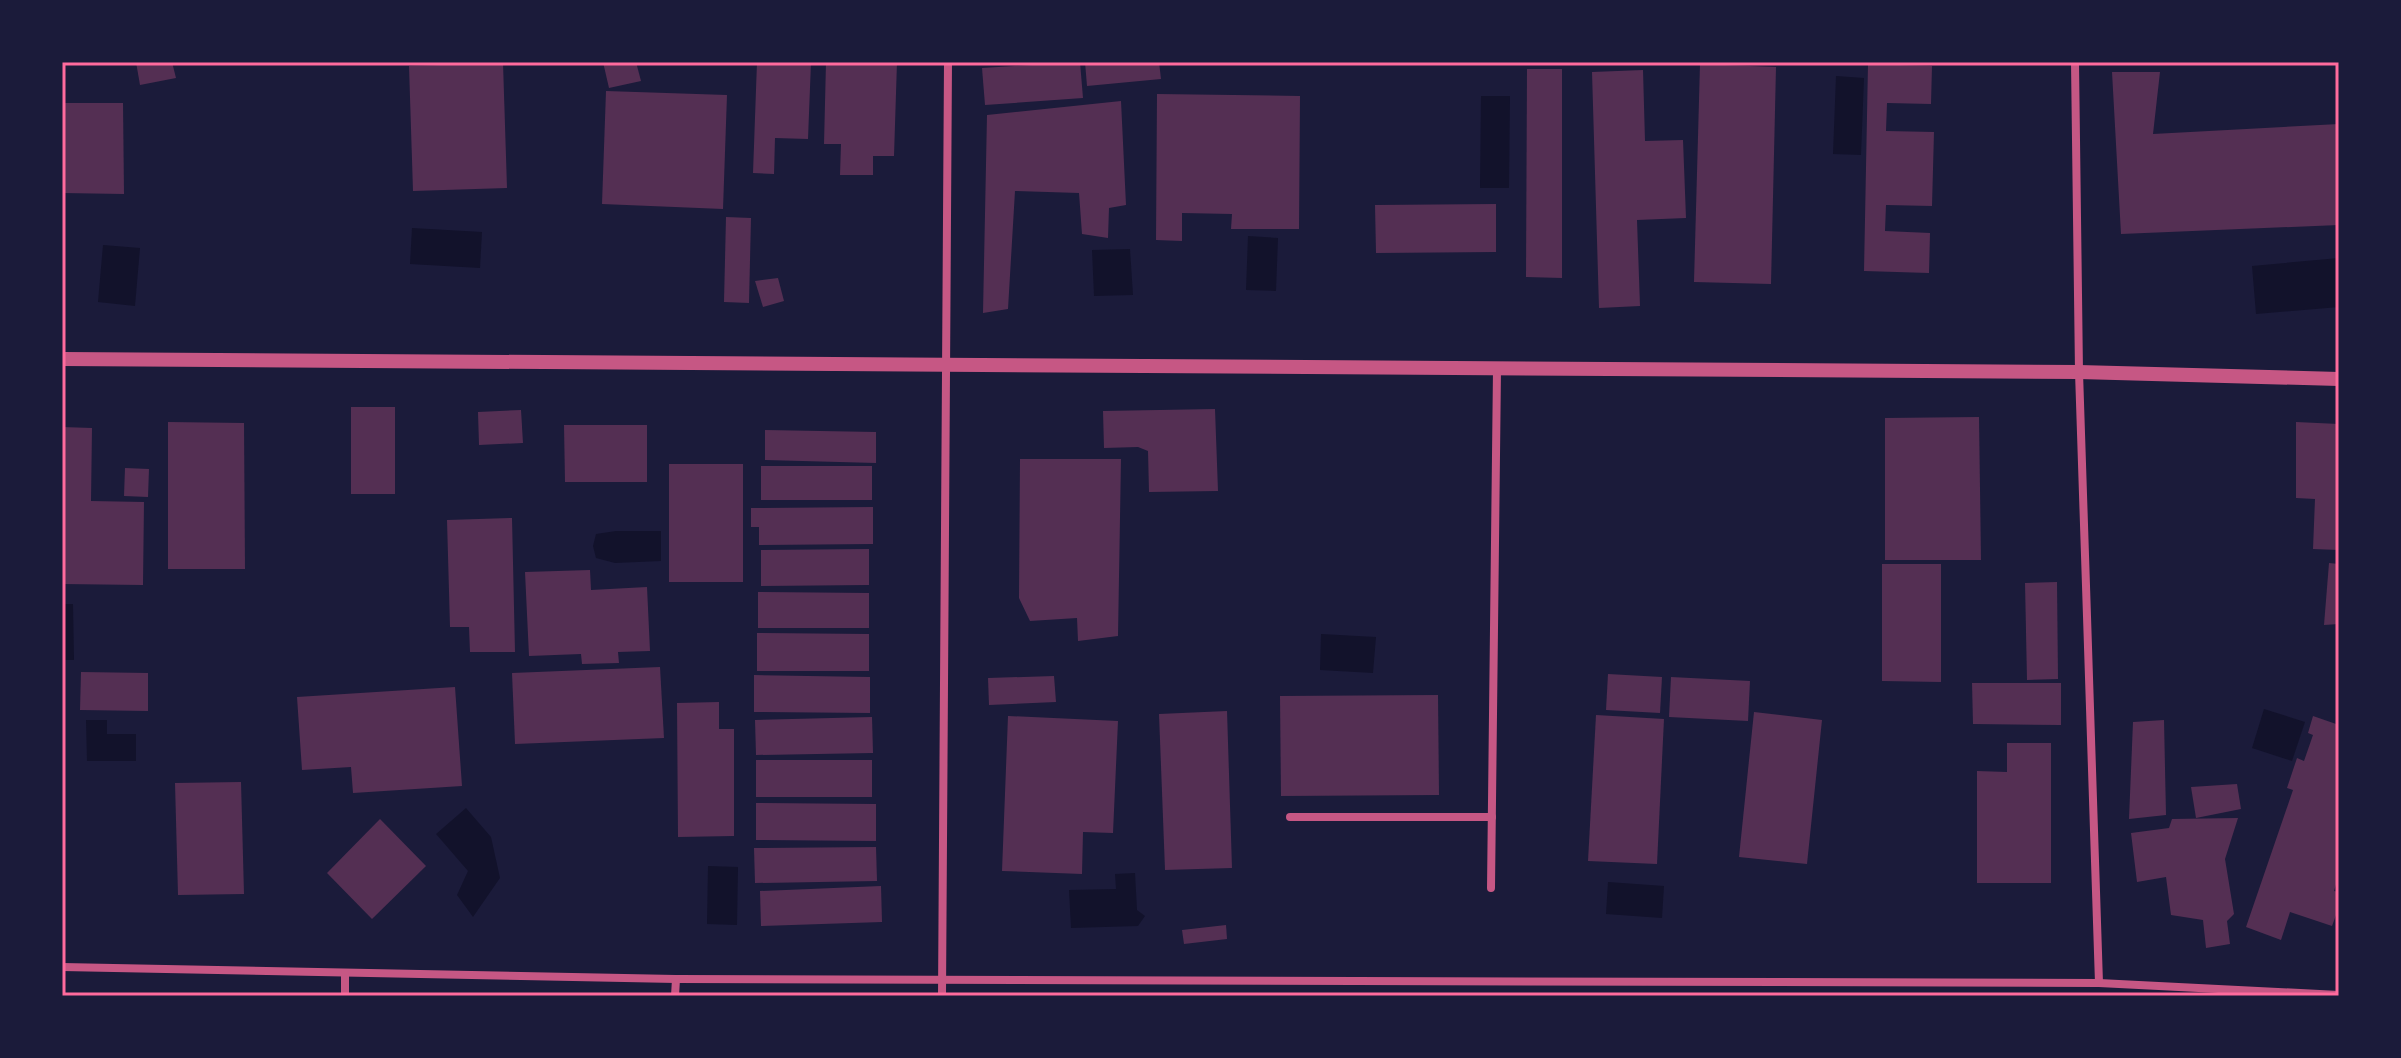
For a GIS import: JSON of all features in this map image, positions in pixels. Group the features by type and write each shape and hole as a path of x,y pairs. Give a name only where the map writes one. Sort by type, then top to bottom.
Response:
{"street":[{"path":"942,996 948,62"},
{"path":"2075,62 2079,372 2099,983"},
{"path":"62,359 2079,372 2339,379"},
{"path":"1491,888 1497,369"},
{"path":"1290,817 1492,817"},
{"path":"62,967 676,979 2099,983 2339,995"},
{"path":"345,973 345,996"},
{"path":"675,996 676,979"}],"shaded area":[{"path":"1836,76 1864,78 1861,155 1833,154"},
{"path":"1481,96 1510,96 1509,188 1480,188"},
{"path":"412,228 482,232 480,268 410,264"},
{"path":"1248,236 1278,238 1276,291 1246,290"},
{"path":"103,245 140,248 135,306 98,302"},
{"path":"1130,249 1133,295 1094,296 1092,250"},
{"path":"2339,258 2339,307 2256,314 2252,266"},
{"path":"661,531 661,561 615,563 596,558 593,546 596,534"},
{"path":"62,604 73,604 74,660 62,660"},
{"path":"1321,634 1376,637 1373,673 1320,670"},
{"path":"2264,709 2305,722 2292,761 2252,748"},
{"path":"86,720 107,720 107,734 136,734 136,761 87,761"},
{"path":"466,808 491,837 500,878 473,917 457,895 468,871 436,834"},
{"path":"708,866 738,867 737,925 707,924"},
{"path":"1135,873 1137,910 1145,916 1138,926 1071,928 1069,890 1116,889 1115,874"},
{"path":"1608,882 1664,886 1662,918 1606,914"}],"building":[{"path":"136,62 172,62 176,78 140,85"},
{"path":"603,62 636,62 641,81 609,88"},
{"path":"757,62 811,62 808,139 775,138 774,174 753,173"},
{"path":"826,62 897,62 894,156 873,156 873,175 840,175 841,144 824,144"},
{"path":"1080,62 1083,98 985,105 982,68"},
{"path":"1085,62 1159,62 1161,79 1087,86"},
{"path":"503,63 507,188 413,191 409,66"},
{"path":"1700,64 1776,67 1771,284 1694,282"},
{"path":"1868,64 1932,66 1931,104 1887,103 1886,131 1934,132 1932,206 1886,205 1885,231 1930,233 1929,273 1864,271"},
{"path":"1527,69 1562,69 1562,278 1526,277"},
{"path":"1643,70 1645,141 1683,140 1686,218 1637,220 1640,306 1599,308 1592,72"},
{"path":"2112,72 2160,72 2153,134 2339,124 2339,225 2121,234"},
{"path":"606,91 727,95 723,209 602,204"},
{"path":"1157,94 1300,96 1299,229 1231,229 1232,214 1182,213 1182,241 1156,240"},
{"path":"1121,101 1126,205 1109,208 1108,238 1082,234 1079,193 1015,191 1008,309 983,313 987,115"},
{"path":"62,103 123,103 124,194 62,193"},
{"path":"1496,204 1496,252 1376,253 1375,205"},
{"path":"726,217 751,218 749,303 724,302"},
{"path":"778,278 784,301 763,307 755,281"},
{"path":"351,407 395,407 395,494 351,494"},
{"path":"1215,409 1218,491 1149,492 1148,451 1138,447 1104,448 1103,411"},
{"path":"521,410 523,443 479,445 478,412"},
{"path":"1979,417 1981,560 1885,560 1885,418"},
{"path":"168,422 244,423 245,569 168,569"},
{"path":"2296,422 2339,424 2339,550 2313,549 2315,499 2296,498"},
{"path":"564,425 647,425 647,482 565,482"},
{"path":"62,427 92,428 91,501 144,502 143,585 62,584"},
{"path":"765,430 876,432 876,463 765,460"},
{"path":"1020,459 1121,459 1118,636 1078,641 1077,618 1030,621 1019,598"},
{"path":"669,464 743,464 743,582 669,582"},
{"path":"761,466 872,466 872,500 761,500"},
{"path":"125,468 149,469 148,497 124,496"},
{"path":"873,507 873,544 759,545 759,527 751,527 751,508"},
{"path":"512,518 515,652 470,652 469,627 450,627 447,520"},
{"path":"869,549 869,585 761,586 761,550"},
{"path":"2329,563 2339,564 2339,624 2324,625"},
{"path":"1882,564 1941,564 1941,682 1882,681"},
{"path":"590,570 591,590 647,587 650,651 618,652 619,663 582,664 581,654 529,656 525,572"},
{"path":"2057,582 2058,679 2027,680 2025,583"},
{"path":"758,592 869,593 869,628 758,628"},
{"path":"757,633 869,634 869,671 757,671"},
{"path":"660,667 664,738 515,744 512,673"},
{"path":"81,672 148,673 148,711 80,710"},
{"path":"1608,674 1662,677 1660,713 1606,710"},
{"path":"754,675 870,677 870,713 754,712"},
{"path":"1054,676 1056,702 989,705 988,678"},
{"path":"1671,677 1750,681 1748,721 1669,717"},
{"path":"1972,683 2061,683 2061,725 1973,724"},
{"path":"455,687 462,786 353,793 351,767 302,770 297,697"},
{"path":"1438,695 1439,795 1281,796 1280,696"},
{"path":"719,702 719,729 734,729 734,836 678,837 677,703"},
{"path":"1227,711 1232,868 1165,870 1159,714"},
{"path":"1754,712 1822,720 1807,864 1739,857"},
{"path":"1596,715 1664,719 1657,864 1588,861"},
{"path":"1008,716 1118,721 1113,833 1083,832 1082,874 1002,871"},
{"path":"2313,716 2339,725 2339,875 2334,891 2339,892 2339,907 2332,926 2290,912 2281,940 2246,927 2293,790 2287,788 2297,758 2304,761 2313,735 2308,733"},
{"path":"872,717 873,753 756,755 755,720"},
{"path":"2164,720 2166,815 2129,819 2133,722"},
{"path":"2007,743 2051,743 2051,883 1977,883 1977,771 2007,772"},
{"path":"756,760 872,760 872,797 756,797"},
{"path":"241,782 244,894 178,895 175,783"},
{"path":"2237,784 2241,809 2196,818 2191,787"},
{"path":"756,803 876,804 876,841 756,840"},
{"path":"2238,818 2225,859 2234,914 2227,921 2230,944 2206,948 2203,920 2171,915 2166,877 2137,882 2131,833 2169,828 2172,819"},
{"path":"380,819 426,866 372,919 327,873"},
{"path":"876,847 877,881 755,883 754,848"},
{"path":"881,886 882,922 761,926 760,891"},
{"path":"1226,925 1227,939 1184,944 1182,930"}]}
